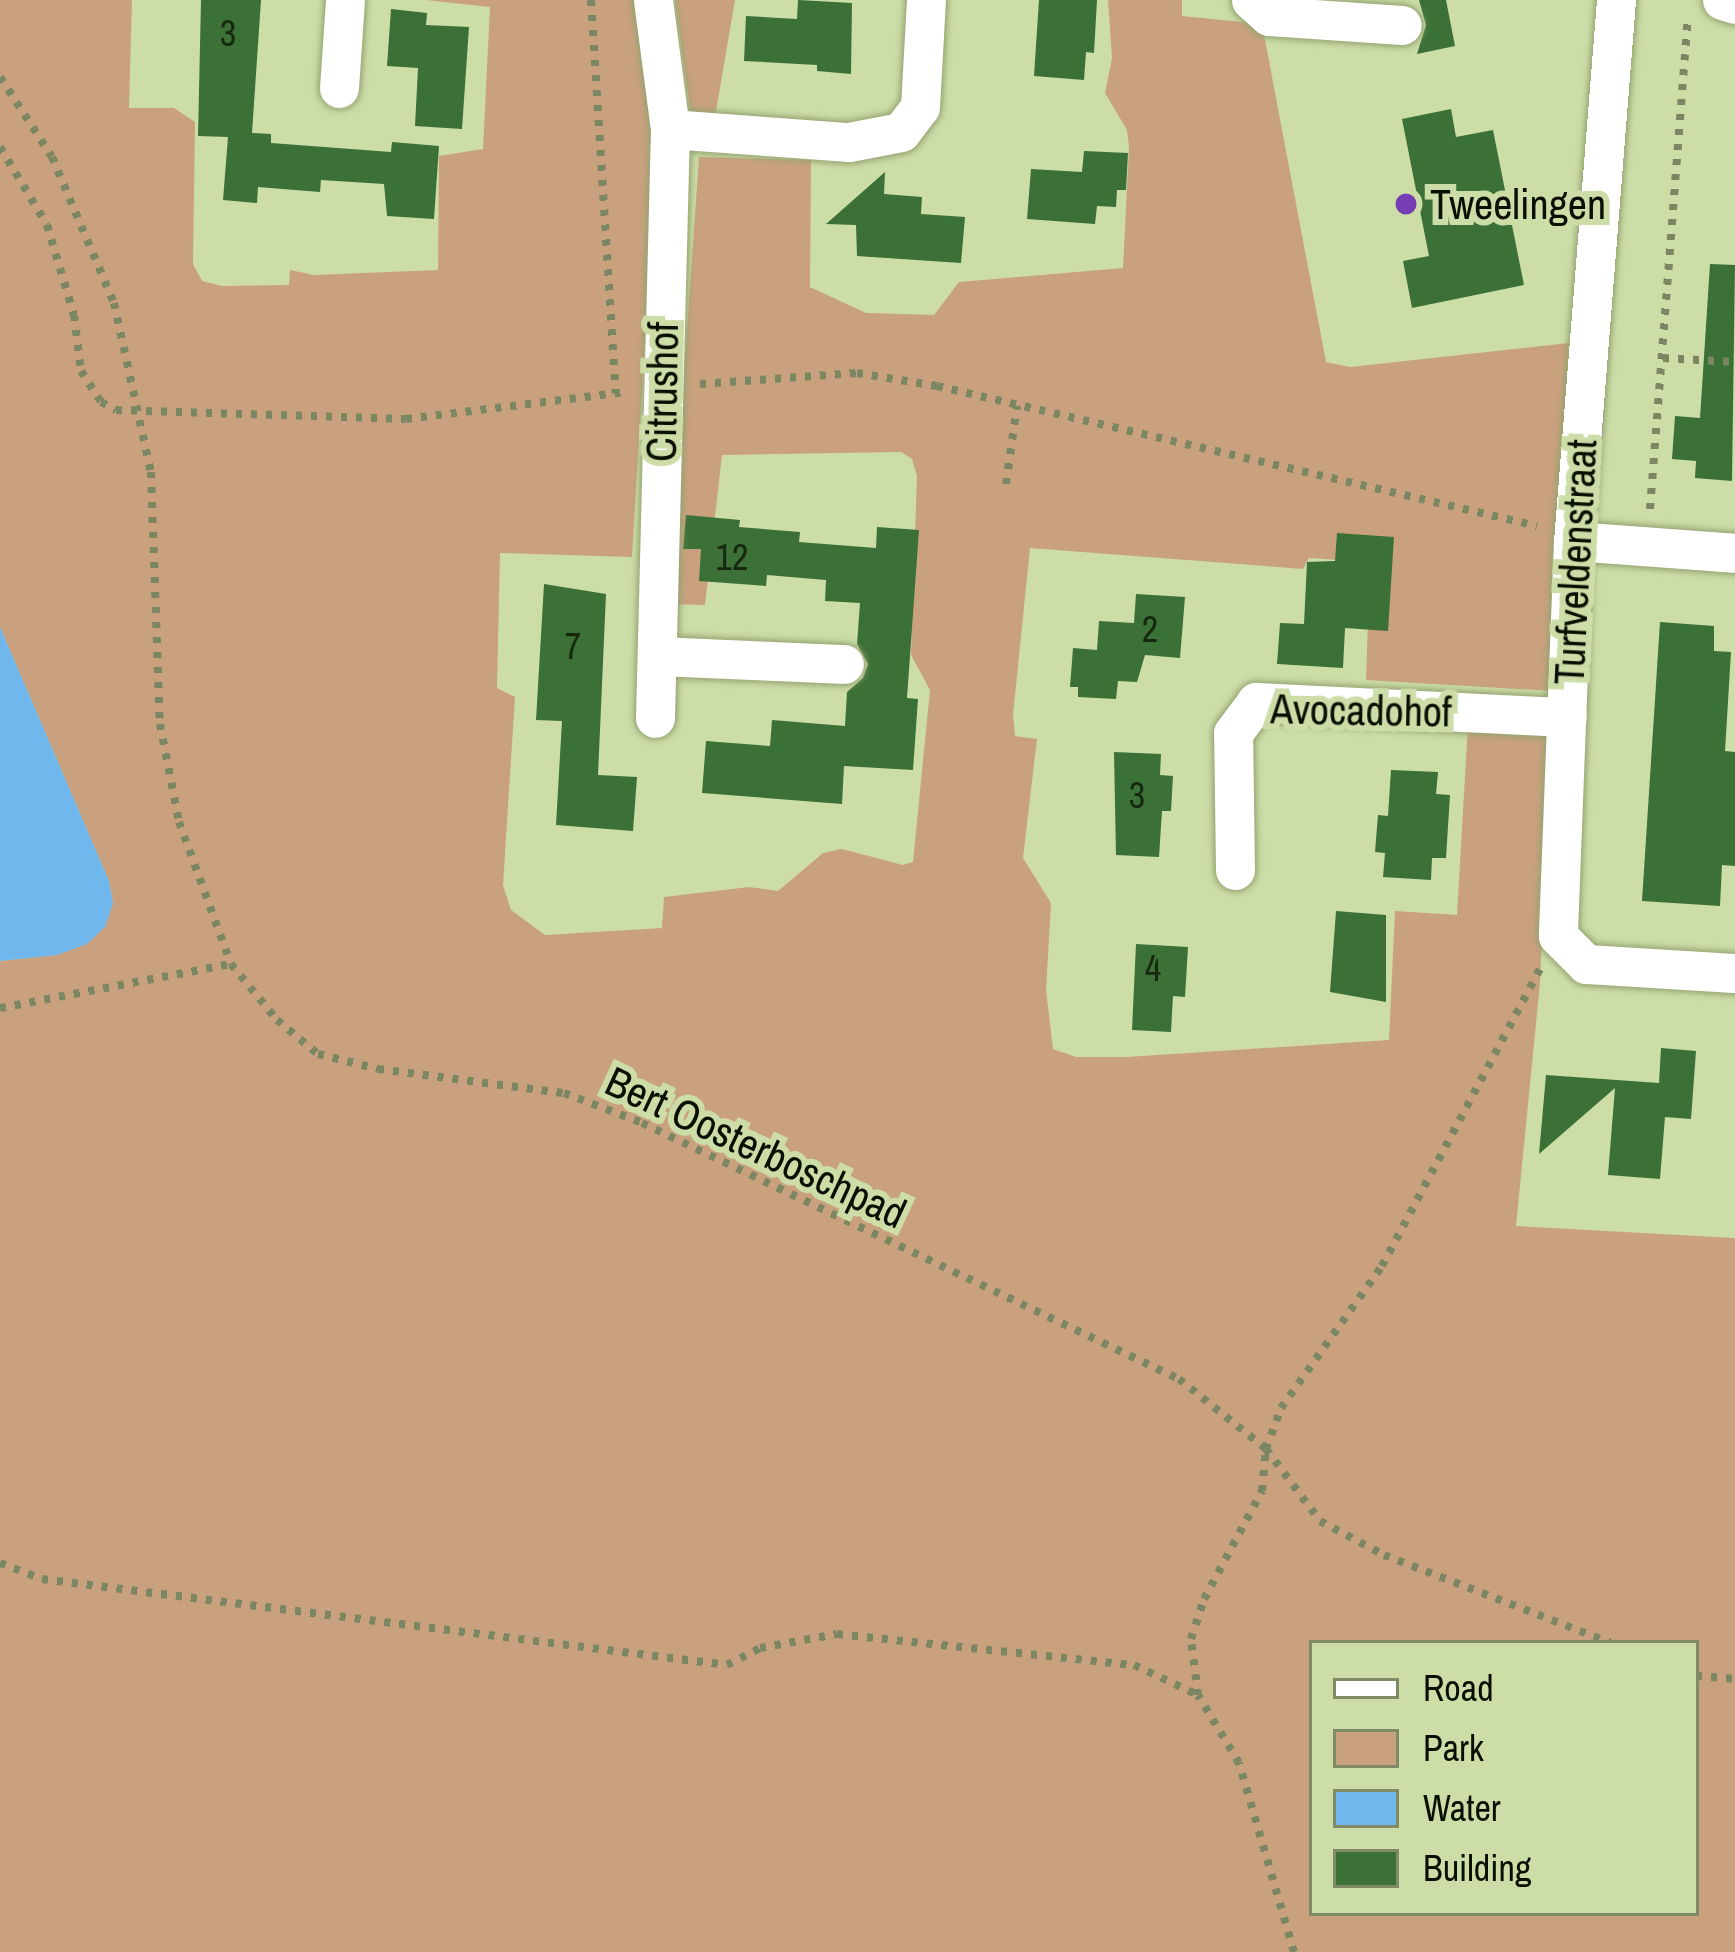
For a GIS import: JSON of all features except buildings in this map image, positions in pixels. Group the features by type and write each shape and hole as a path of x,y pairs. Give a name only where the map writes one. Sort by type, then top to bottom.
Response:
{"street":[{"path":"339,88 345,0"},
{"name":"Citrushof","path":"653,0 670,129 655,718"},
{"path":"670,129 849,142 901,133 920,106 926,0"},
{"path":"1251,0 1269,16 1402,25"},
{"name":"Turfveldenstraat","path":"1558,935 1574,537 1616,0"},
{"path":"1722,0 1735,4"},
{"path":"1574,537 1735,553"},
{"path":"660,656 844,664"},
{"name":"Avocadohof","path":"1235,870 1233,734 1256,702 1568,716"},
{"path":"1558,935 1586,964 1735,974"}],"path":[{"path":"591,0 616,393"},
{"path":"1647,546 1689,0"},
{"name":"Bert Oosterboschpad","path":"0,77 52,157 114,303 151,472 160,724 179,822 231,964 277,1020 318,1054 378,1069 564,1094 641,1123 1179,1379 1267,1449 1319,1521 1384,1555 1603,1640"},
{"path":"0,147 47,226 74,315 81,370 101,402 116,410 406,419 660,386 857,374 1017,406 1574,537"},
{"path":"1663,358 1735,362"},
{"path":"1006,484 1017,406"},
{"path":"1294,1952 1239,1762 1198,1695 1191,1639 1204,1599 1262,1491 1267,1449 1281,1408 1382,1266 1558,935"},
{"path":"0,1008 231,964"},
{"path":"0,1563 42,1579 727,1665 760,1648 836,1634 1134,1665 1198,1695"},
{"path":"1699,1676 1735,1679"}],"green space":[{"path":"0,0 132,0 129,108 174,108 195,122 193,264 202,281 222,286 289,285 290,270 314,275 438,270 439,156 483,149 490,7 426,0 637,0 655,173 632,557 500,553 497,688 515,697 503,885 511,910 545,935 662,928 664,897 749,887 778,891 823,853 842,849 903,865 913,862 930,690 911,655 917,476 912,459 901,452 722,455 705,605 668,604 699,157 811,160 810,287 866,313 934,315 959,282 1123,268 1129,147 1127,130 1105,93 1112,58 1108,0 1182,0 1182,16 1262,24 1326,362 1350,367 1569,343 1552,691 1366,680 1370,562 1309,558 1303,569 1030,548 1013,715 1015,736 1037,739 1023,858 1051,903 1046,990 1053,1049 1076,1057 1127,1057 1389,1040 1395,911 1457,915 1468,725 1550,734 1540,983 1516,1226 1735,1238 1735,1952 0,1952 0,961 57,955 113,903 109,881 0,627"},
{"path":"675,0 735,0 715,117 691,117"}],"water":[{"path":"0,627 109,881 113,903 105,927 87,944 57,955 0,961"}],"place":[{"name":"Tweelingen","path":"1406,204"}]}
